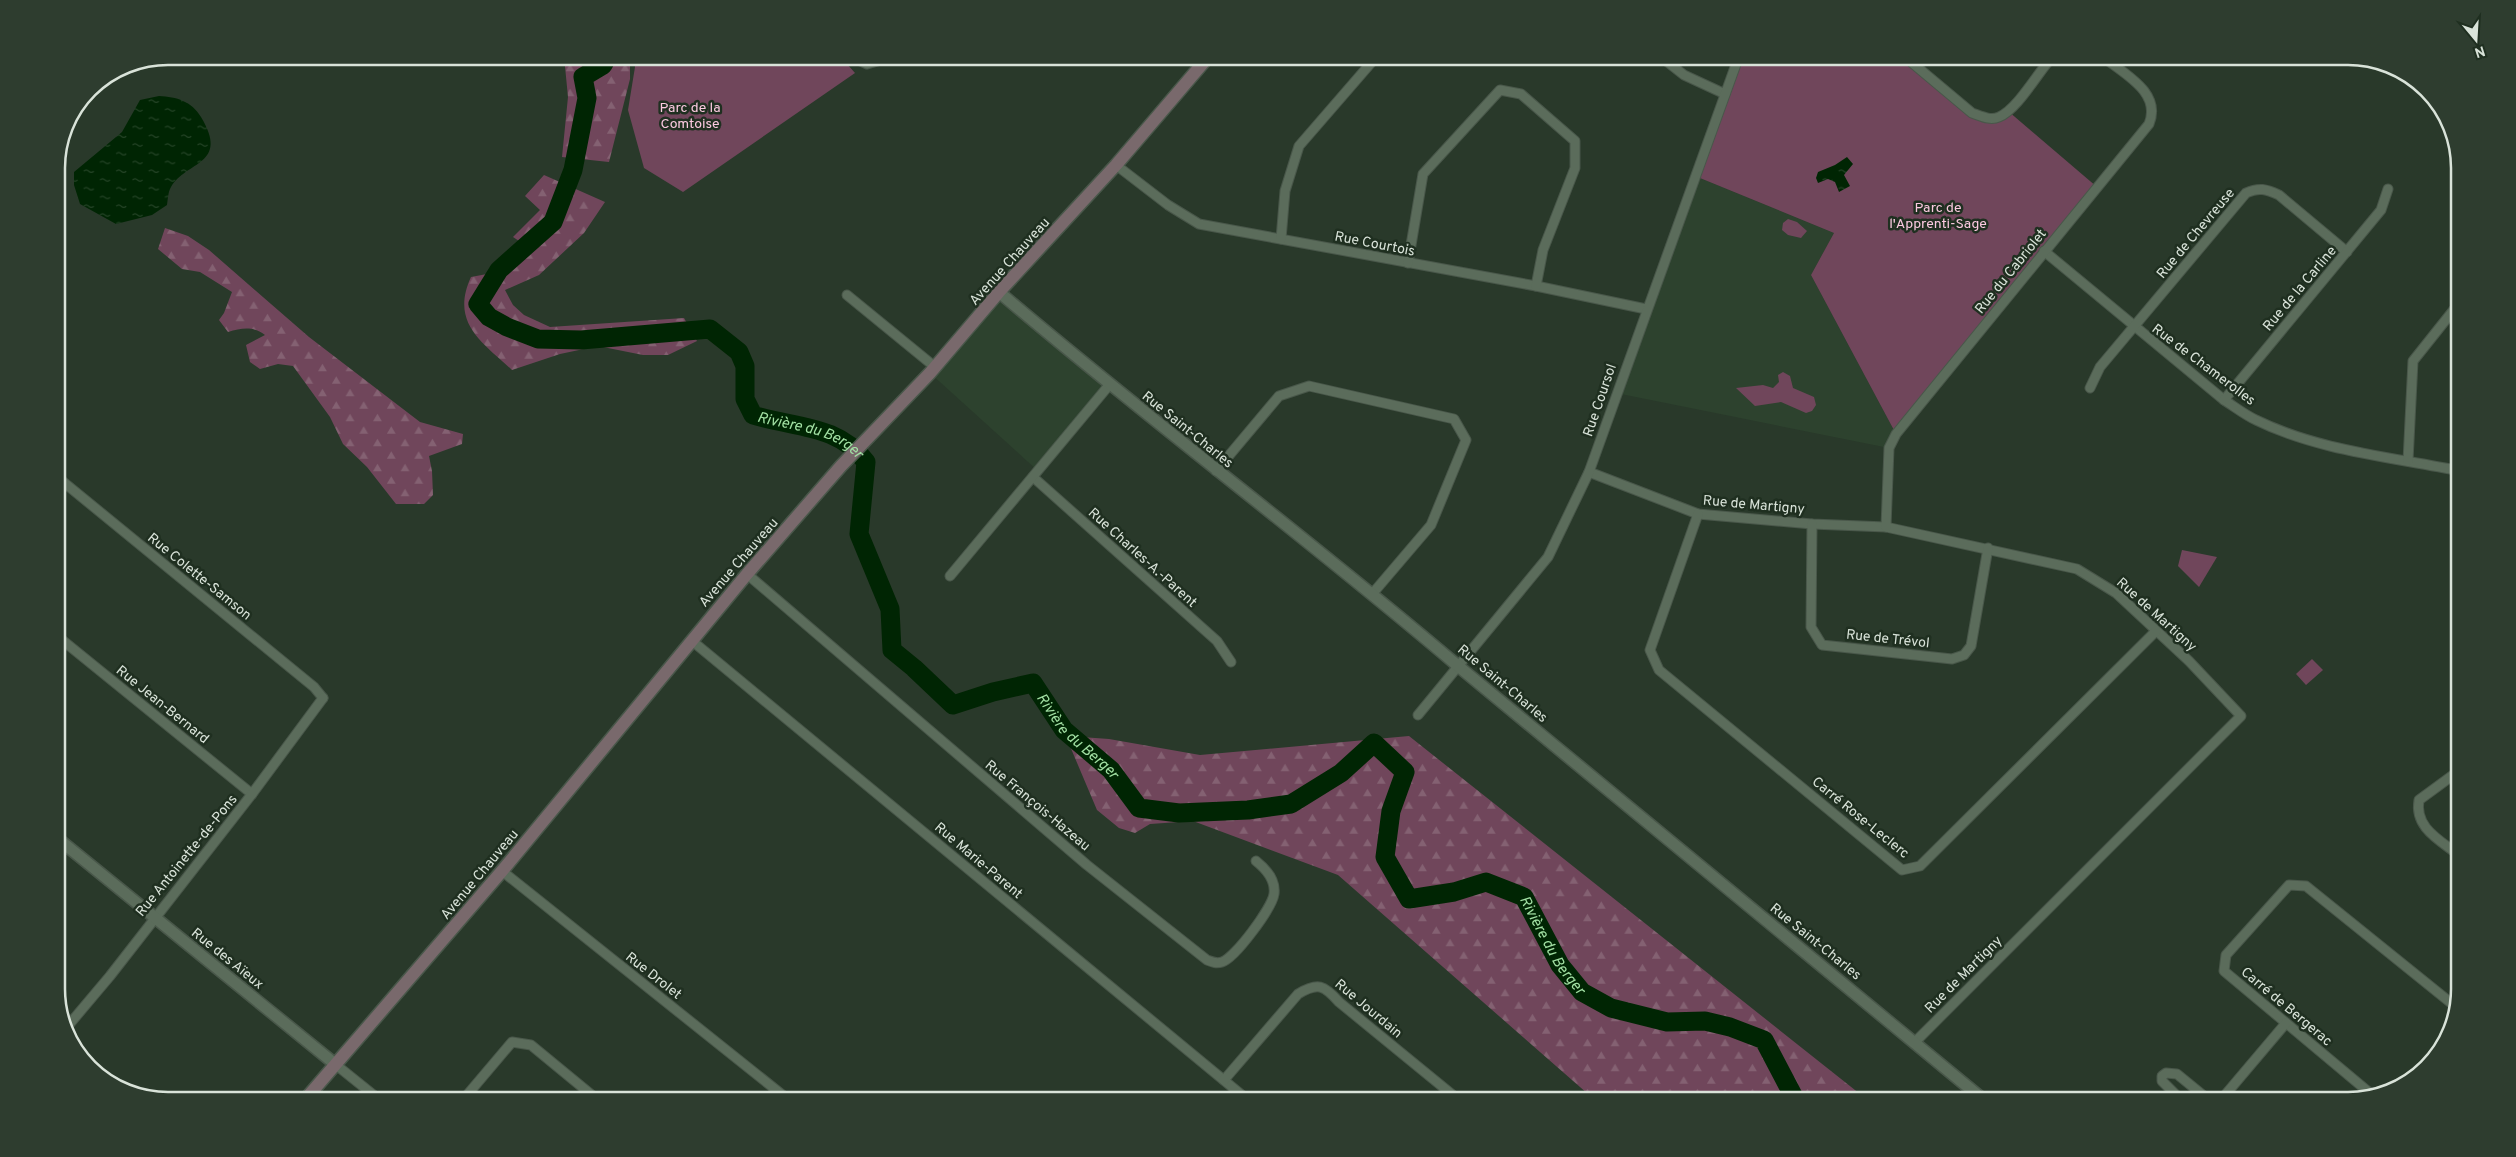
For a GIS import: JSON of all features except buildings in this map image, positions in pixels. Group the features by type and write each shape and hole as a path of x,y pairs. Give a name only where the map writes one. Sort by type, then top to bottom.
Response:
{"main road":[{"name":"Avenue Chauveau","path":"312,1092 502,870 747,574 841,466 935,367 999,292 1116,165 1201,65"}],"street":[{"path":"1280,239 1285,191 1299,146 1369,65"},
{"path":"1671,65 1684,75 1725,94"},
{"name":"Rue Coursol","path":"1418,716 1548,557 1589,472 1646,309 1736,65"},
{"path":"1915,65 1972,113 1986,118 1997,118 2008,111 2046,65"},
{"name":"Rue du Cabriolet","path":"1886,527 1889,448 1896,434 2149,124 2153,114 2152,103 2146,92 2113,65"},
{"path":"1408,263 1423,174 1500,90 1522,94 1575,141 1575,168 1543,250 1536,286"},
{"name":"Rue Courtois","path":"1116,165 1168,205 1199,224 1536,286 1646,309"},
{"name":"Rue de Chevreuse","path":"2090,388 2100,367 2135,328 2246,193 2257,188 2267,189 2279,194 2347,252"},
{"name":"Rue de la Carline","path":"2224,400 2381,210 2388,189"},
{"name":"Rue de Chamerolles","path":"2044,251 2224,400 2255,420 2291,435 2331,446 2451,469"},
{"name":"Rue Saint-Charles","path":"999,292 1216,471 1373,594 1975,1092"},
{"path":"846,295 935,367"},
{"path":"2408,460 2413,361 2451,313"},
{"path":"950,576 1110,384"},
{"path":"1216,471 1279,396 1309,386 1454,419 1466,440 1431,525 1373,594"},
{"name":"Rue de Martigny","path":"1589,472 1698,514 1812,524 1886,527 2077,569 2116,593 2189,661 2241,716 1915,1042"},
{"name":"Rue Charles-A.-Parent","path":"1033,478 1217,641 1231,662"},
{"name":"Rue Colette-Samson","path":"65,484 314,687 324,698"},
{"name":"Carré Rose-Leclerc","path":"1698,514 1650,650 1659,670 1902,870 1920,866 2156,631"},
{"name":"Rue de Trévol","path":"1812,524 1811,627 1822,645 1952,658 1964,655 1972,646 1988,548"},
{"name":"Rue François-Hazeau","path":"747,574 1079,858 1207,960 1215,963 1224,962 1232,955 1268,910 1274,894 1273,884 1269,874 1256,861"},
{"name":"Rue Marie-Parent","path":"691,640 1238,1092"},
{"name":"Rue Jean-Bernard","path":"65,642 252,794"},
{"name":"Rue Antoinette-de-Pons","path":"70,1023 110,976 154,917 252,794 324,698"},
{"path":"2451,777 2419,800 2417,812 2422,826 2451,849"},
{"name":"Rue des Aïeux","path":"65,845 370,1092"},
{"name":"Rue Drolet","path":"502,870 779,1092"},
{"name":"Carré de Bergerac","path":"2367,1090 2224,971 2226,955 2290,885 2306,886 2450,1002"},
{"name":"Rue Jourdain","path":"1224,1080 1298,994 1318,986 1328,990 1339,1002 1449,1092"},
{"path":"2228,1092 2286,1023"},
{"path":"470,1092 512,1042 531,1045 588,1092"},
{"path":"2173,1092 2162,1081 2162,1076 2166,1073 2177,1074 2199,1092"}],"shaded area":[{"path":"1695,176 1834,233 1811,275 1896,434 1889,448 1616,393"},
{"path":"999,292 1110,384 1038,471 930,373"}],"green space":[{"path":"565,65 630,65 630,79 609,162 562,157 568,97"},
{"name":"Parc de la Comtoise","path":"635,65 848,65 855,73 683,192 644,168 628,110"},
{"name":"Parc de l'Apprenti-Sage","path":"1736,65 1916,65 1986,118 2008,111 2097,187 1896,434 1811,275 1834,233 1695,176"},
{"path":"544,175 605,202 584,233 539,275 505,290 513,305 524,315 550,327 684,318 697,341 668,355 643,355 598,346 560,354 512,370 480,340 472,330 464,307 471,277 487,274 519,241 513,237 540,210 525,196"},
{"path":"1788,219 1797,222 1807,231 1801,238 1788,235 1782,230 1783,223"},
{"path":"165,228 188,236 209,250 309,337 420,422 463,434 462,444 429,456 433,495 424,504 396,504 367,467 343,444 330,417 293,366 278,364 260,369 250,362 246,345 265,335 256,330 247,329 228,332 219,320 224,313 232,292 200,272 182,269 158,249"},
{"path":"1783,372 1790,376 1793,388 1814,397 1816,405 1812,411 1806,413 1781,402 1755,406 1736,388 1763,385 1773,388 1779,382 1778,375"},
{"path":"2182,550 2217,557 2199,587 2178,566"},
{"path":"2312,659 2323,670 2306,685 2296,674"},
{"path":"1064,732 1081,737 1109,739 1200,755 1409,736 1857,1092 1586,1092 1338,875 1193,821 1150,824 1135,833 1119,828 1097,810"}],"water":[{"path":"159,96 172,97 193,107 201,117 209,133 211,145 208,153 202,160 178,178 170,189 167,205 152,215 116,224 80,204 74,185 74,172 122,132 140,100"},
{"path":"1847,157 1853,164 1844,175 1850,186 1839,192 1835,182 1828,179 1818,183 1816,178 1818,172 1835,165"}],"waterway":[{"name":"Rivière du Berger","path":"603,65 583,77 587,98 573,170 553,222 499,270 478,304 489,317 507,327 538,339 581,340 710,329 739,352 745,366 745,399 753,415 829,434 842,440 866,462 859,534 890,609 892,650 953,705 993,692 1033,683 1064,730 1111,770 1139,808 1179,813 1248,810 1291,804 1341,773 1374,743 1405,772 1391,811 1385,857 1409,899 1454,892 1486,882 1524,897 1560,965 1582,992 1611,1008 1667,1022 1705,1021 1730,1027 1764,1040 1791,1092"}]}
